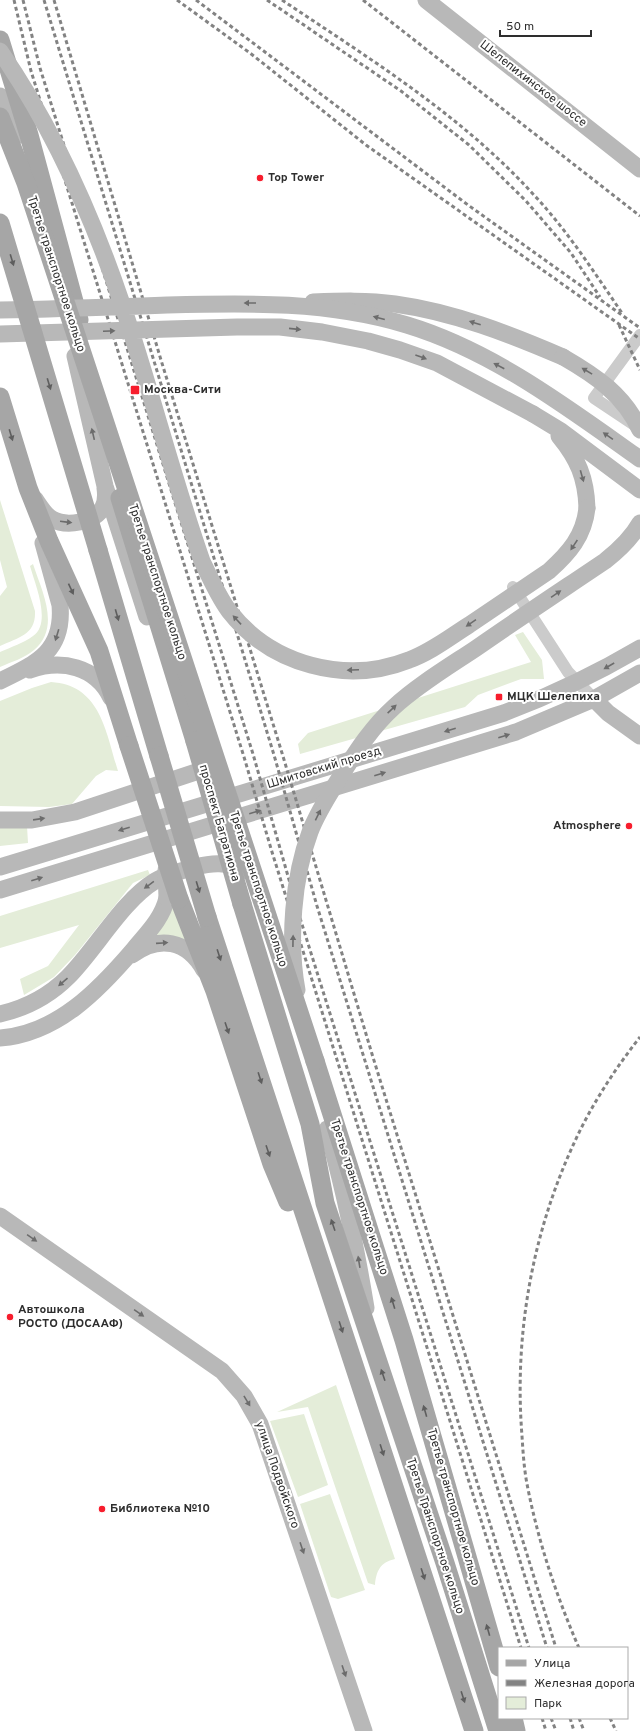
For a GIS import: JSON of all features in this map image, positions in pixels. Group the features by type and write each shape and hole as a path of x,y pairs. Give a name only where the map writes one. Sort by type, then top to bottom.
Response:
{"main road":[{"name":"Шелепихинское шоссе","path":"426,0 640,169"},
{"name":"проспект Багратиона","path":"0,40 25,135 75,302 116,484 238,905 310,1124 325,1203"},
{"path":"0,51 49,133 89,217 122,304 194,538 211,581 229,611 240,623 266,645 304,664 327,669 348,671 390,666 409,660 441,644 549,571 561,560 579,537 584,526 586,514 585,490 579,467 574,456 558,436 533,414"},
{"path":"0,67 25,135 36,194 63,303 105,486 191,742"},
{"path":"0,96 25,135"},
{"name":"Третье транспортное кольцо","path":"0,117 14,150 40,225 201,718 316,1061 404,1340 498,1664"},
{"name":"Третье транспортное кольцо","path":"0,222 207,917 474,1731"},
{"path":"0,310 275,304 342,301 395,304 434,312 498,331 558,355 591,373 611,389 625,406 640,429"},
{"path":"275,304 343,310 374,316 408,325 447,340 483,357 537,388 640,459"},
{"path":"0,334 280,327 322,332 394,348 437,363 533,414 561,431 640,490"},
{"path":"0,820 32,820 75,812 202,770 209,764 212,755 211,742 203,712 87,358"},
{"path":"0,398 28,488 58,594 60,623 54,643 44,656 3,680"},
{"path":"28,488 42,509 52,519 73,523 84,521 94,516 102,508 106,499 105,486"},
{"path":"28,488 49,541 99,651 166,860 173,899 215,991 272,1164 329,1290"},
{"path":"316,1061 315,1050 295,976 293,938 298,875 303,851 320,809 366,738 394,707 431,678 605,561 622,547 635,532 640,523"},
{"name":"Шмитовский проезд","path":"0,867 483,719 557,692 607,667 640,648"},
{"path":"3,680 48,665 71,666 90,673 104,686 109,695 129,746"},
{"name":"Шмитовский проезд","path":"0,890 490,740 540,722 594,699 640,673"},
{"path":"594,699 608,713 640,736"},
{"path":"0,1014 26,1006 59,986 77,967 135,898 156,880 173,873 212,864 231,865 245,873 252,884 297,1025 341,1175 356,1249 372,1342"},
{"path":"0,1038 31,1032 54,1022 89,997 117,968 173,899"},
{"path":"117,968 134,954 147,946 171,943 179,945 192,954 202,966 215,991"},
{"name":"Третье Транспортное кольцо","path":"325,1203 445,1563 498,1731"},
{"name":"улица Подвойского","path":"0,1216 222,1370 244,1396 260,1424 364,1731"},
{"path":"513,1719 516,1731"}],"street":[{"path":"640,335 594,398 640,429"},
{"path":"513,586 568,672 594,699"}],"green space":[{"path":"0,500 35,611 35,619 33,625 25,634 0,646 0,596 7,587 0,560"},
{"path":"33,564 47,609 48,620 46,631 42,641 34,650 22,658 0,667 0,652 22,643 39,630 42,613 30,566"},
{"path":"523,632 542,660 544,679 521,679 478,695 465,707 300,754 298,744 308,733 531,662 515,635"},
{"path":"51,682 68,685 81,692 91,701 99,713 105,727 118,771 106,770 96,776 72,804 49,807 0,806 0,701"},
{"path":"0,826 27,826 28,843 0,846"},
{"path":"148,870 150,875 133,883 75,955 54,977 24,995 20,979 48,966 79,925 0,948 0,916"},
{"path":"173,902 192,947 153,936"},
{"path":"336,1385 395,1559 382,1565 376,1576 375,1585 368,1583 308,1407 277,1412"},
{"path":"304,1414 328,1485 298,1497 270,1421"},
{"path":"330,1494 365,1590 338,1599 331,1597 300,1504"}],"railway":[{"path":"14,0 31,71 244,757 272,852 521,1647"},
{"path":"23,0 40,68 253,754 300,918 529,1647"},
{"path":"44,0 274,755 317,906 547,1647"},
{"path":"54,0 161,360 282,753 372,1054 556,1647"},
{"path":"177,0 250,53 366,145 640,339"},
{"path":"196,0 468,205 640,328"},
{"path":"267,0 401,91 469,145 526,201 571,253 600,297"},
{"path":"282,0 381,66 414,90 445,113 505,165 557,222 580,252 622,313"},
{"path":"363,0 640,216"},
{"path":"619,325 640,370"},
{"path":"579,1647 548,1568 531,1505 526,1478 520,1398 524,1323 529,1285 537,1248 547,1212 560,1176 575,1141 596,1100 640,1037"},
{"path":"542,1719 546,1731"},
{"path":"551,1719 556,1731"},
{"path":"570,1719 574,1731"},
{"path":"579,1719 584,1731"},
{"path":"610,1719 616,1731"}],"place":[{"name":"Top Tower","path":"260,178"},
{"name":"Москва-Сити","path":"135,390"},
{"name":"МЦК Шелепиха","path":"499,697"},
{"name":"Atmosphere","path":"629,826"},
{"name":"Автошкола РОСТО (ДОСААФ)","path":"10,1317"},
{"name":"Библиотека №10","path":"102,1509"}]}
